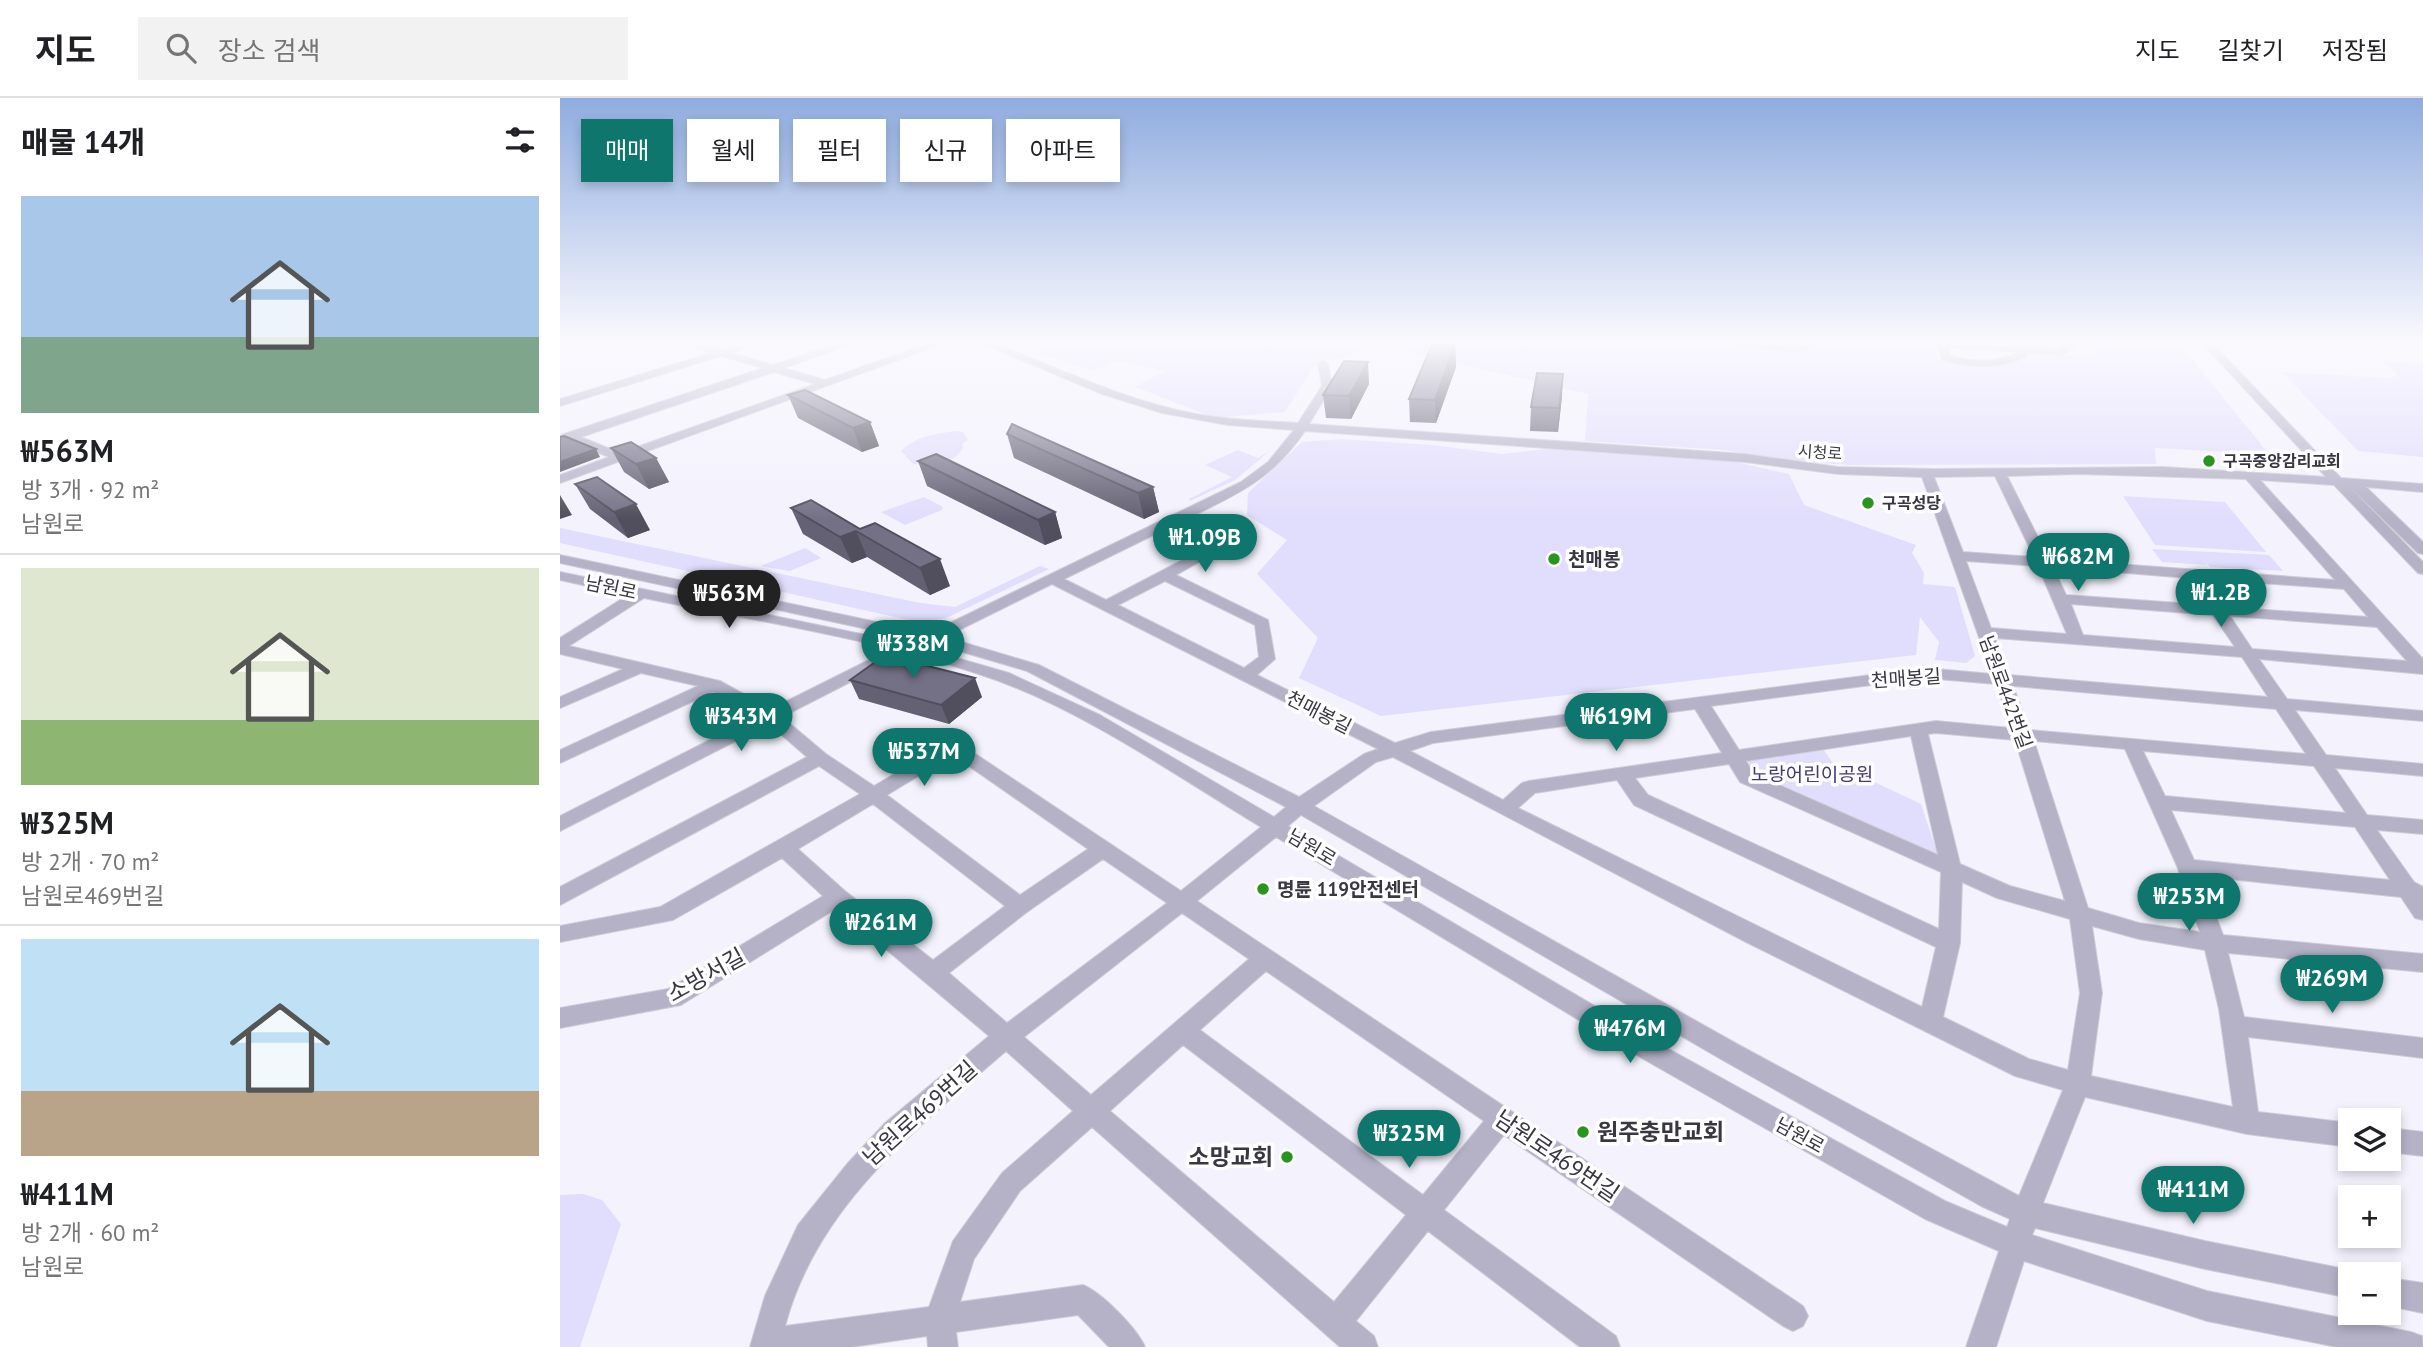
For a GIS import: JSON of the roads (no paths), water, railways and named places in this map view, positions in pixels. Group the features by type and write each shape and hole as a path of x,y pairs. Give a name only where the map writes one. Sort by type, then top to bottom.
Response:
{"street":[{"path":"563,437 669,402"},
{"path":"560,479 773,402"},
{"name":"시청로","path":"1143,402 1200,420 1734,457 1792,468 1926,471 2129,470 2423,488"},
{"path":"560,824 905,648 931,638 1246,485 1269,470 1317,402"},
{"path":"2262,402 2423,570"},
{"path":"2273,402 2423,550"},
{"path":"563,437 619,457"},
{"name":"남원로442번길","path":"1926,471 2022,733 2080,916 2091,993 2078,1084 2015,1244"},
{"path":"1999,471 2061,599 2077,639"},
{"path":"2251,477 2422,668"},
{"path":"1107,605 1228,542 1179,517"},
{"path":"1956,556 2348,585"},
{"name":"남원로","path":"560,559 931,638 1033,668 1300,806 1728,1051 1991,1197 2026,1212 2205,1255 2338,1282"},
{"path":"2192,572 2361,821 2415,890 2423,912"},
{"path":"1165,575 1263,623 1268,659 1245,676"},
{"name":"남원로","path":"560,576 905,648 1003,677 1094,719 1276,825 1654,1053 1935,1210 2015,1244 2207,1306 2411,1347"},
{"name":"천매봉길","path":"1053,579 1392,749 1505,809 2024,1068 2078,1084 2247,1122 2338,1133"},
{"path":"560,647 641,593"},
{"path":"2061,599 2383,623"},
{"path":"1984,632 2244,651 2422,668"},
{"path":"560,647 714,685 771,717 820,758 874,795 1020,906"},
{"path":"560,703 640,667"},
{"name":"천매봉길","path":"1300,806 1370,758 1431,738 1925,673 2423,716"},
{"path":"560,757 714,685"},
{"path":"1699,701 1747,778 2004,892 2139,931 2215,943 2423,963"},
{"path":"1505,809 1529,787 1936,727 2423,771"},
{"path":"1918,730 1952,886 1949,943 1930,1022"},
{"path":"2131,744 2188,867 2215,943 2235,1026 2247,1122"},
{"name":"남원로469번길","path":"874,795 953,747 1793,1316"},
{"path":"560,897 820,758"},
{"path":"1622,773 1641,800 1949,943"},
{"path":"560,934 665,914 874,795"},
{"path":"2157,802 2423,827"},
{"name":"남원로469번길","path":"1130,1347 1083,1300 941,1333 765,1345 779,1296 808,1235 857,1172 894,1131 1006,1037 1181,903 1300,806"},
{"path":"784,848 838,897 933,973 1363,1347"},
{"path":"933,973 1020,906 1101,849"},
{"path":"2188,867 2415,890"},
{"name":"소방서길","path":"560,1018 673,998 838,897"},
{"path":"941,1333 963,1251 1011,1182 1266,957"},
{"path":"2235,1026 2423,1048"},
{"path":"1183,1031 1605,1347"},
{"path":"1336,1323 1502,1118"},
{"path":"2401,1141 2423,1144"},
{"path":"1980,1347 2015,1244"},
{"path":"2401,1294 2423,1297"}],"place":[{"name":"구곡중앙감리교회","path":"2209,461"},
{"name":"구곡성당","path":"1868,503"},
{"name":"천매봉","path":"1554,559"},
{"name":"명륜 119안전센터","path":"1263,889"},
{"name":"원주충만교회","path":"1583,1132"},
{"name":"소망교회","path":"1287,1157"}],"park label":[{"name":"노랑어린이공원","path":"1812,774"}]}
